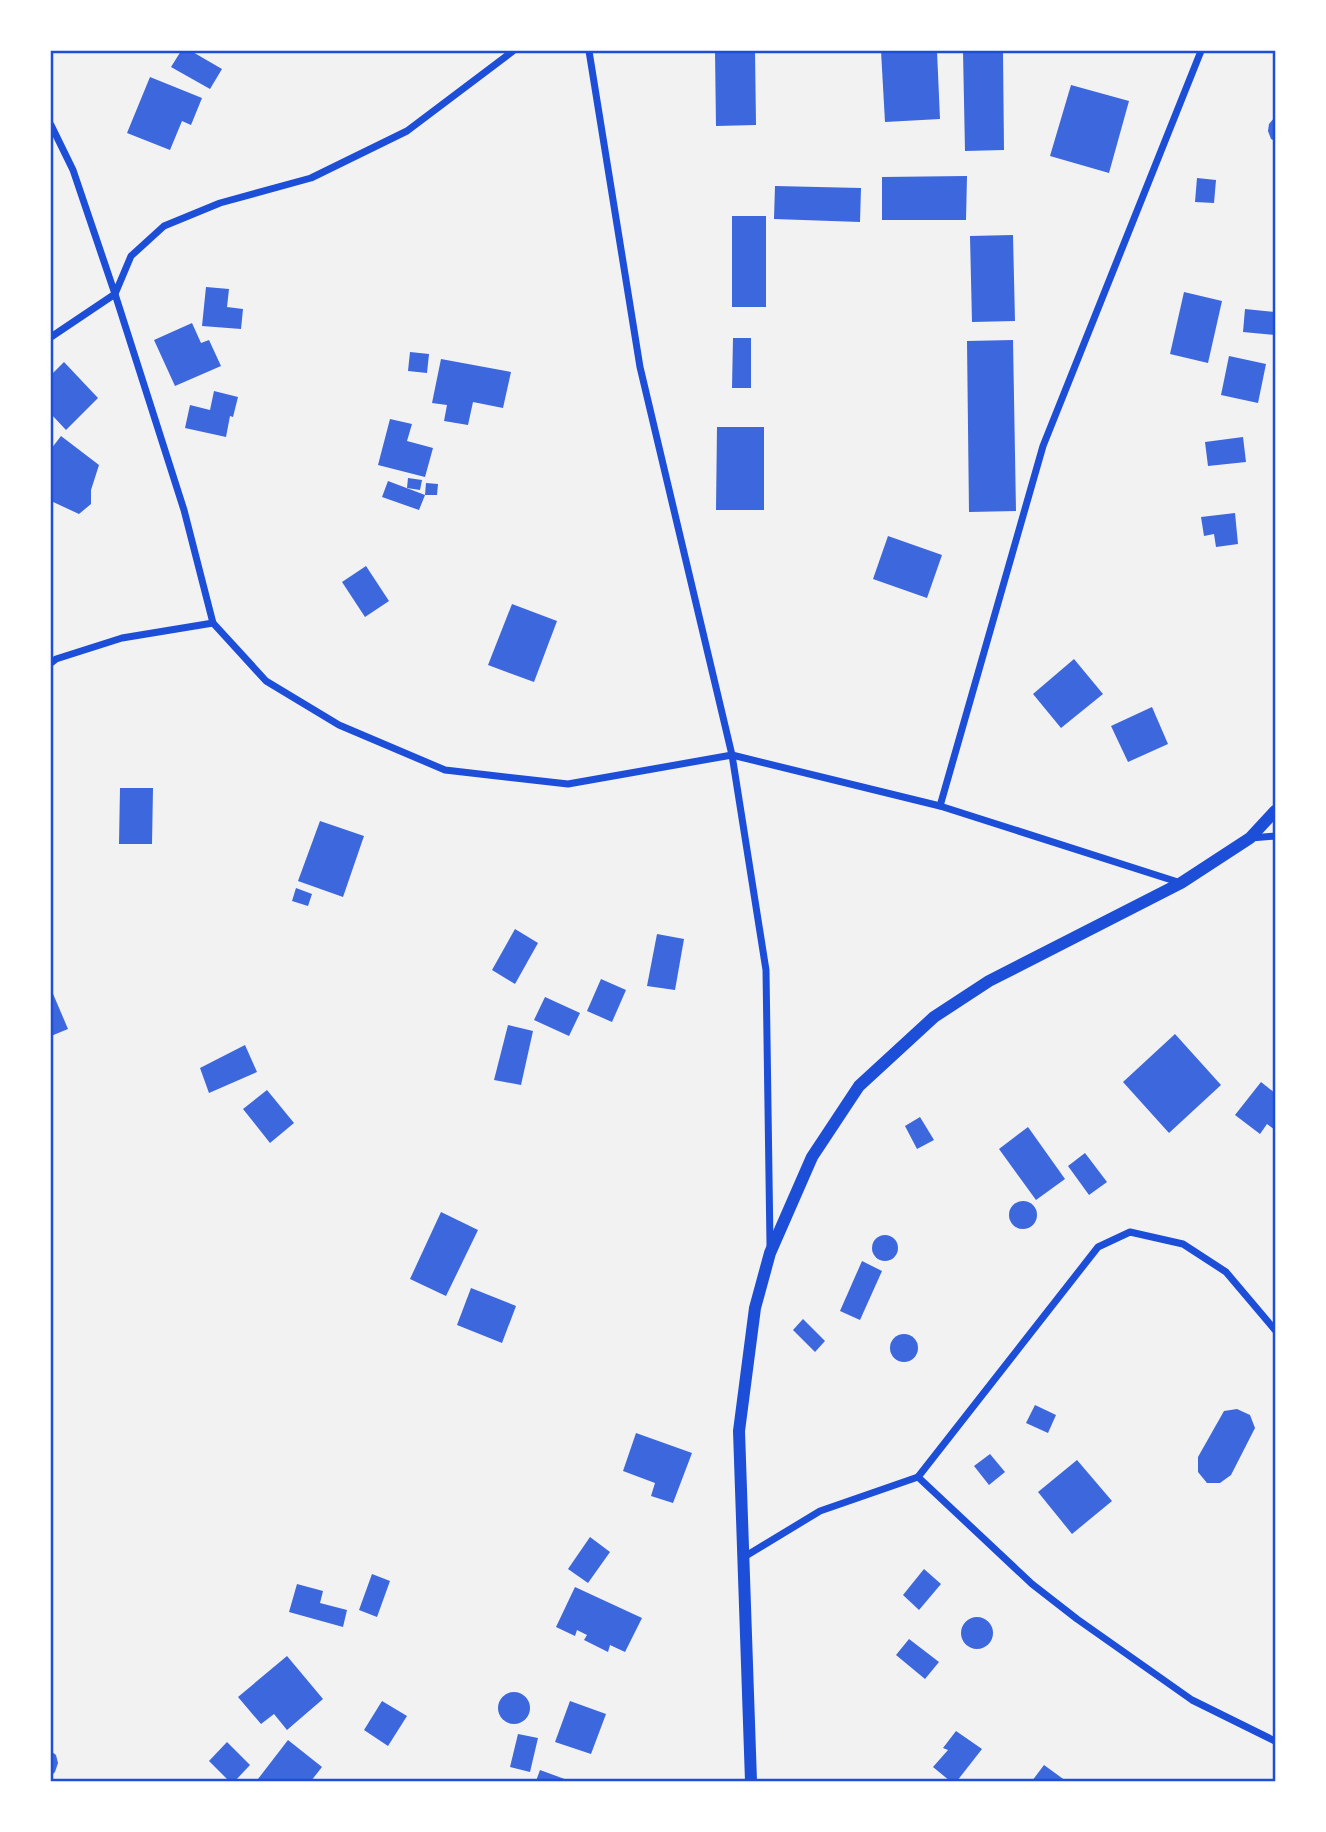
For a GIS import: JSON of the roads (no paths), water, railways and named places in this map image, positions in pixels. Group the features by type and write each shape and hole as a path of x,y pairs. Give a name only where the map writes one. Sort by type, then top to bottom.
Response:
{"street":[{"path":"51,337 115,294 131,256 164,226 220,203 311,178 407,131 513,51"},
{"path":"589,51 640,366 732,755 766,970 770,1253"},
{"path":"940,806 1043,446 1201,51"},
{"path":"51,125 72,170 115,294 184,510 213,623 266,681 339,725 445,770 568,784 732,755 940,806 1181,883"},
{"path":"51,663 56,659 122,638 213,623"},
{"path":"751,1781 739,1431 755,1308 770,1253 812,1157 859,1086 934,1017 989,981 1181,883 1250,838 1275,811"},
{"path":"1250,838 1275,836"},
{"path":"744,1557 820,1511 918,1477 1098,1247 1130,1232 1183,1244 1226,1272 1275,1330"},
{"path":"918,1477 1032,1584 1077,1619 1192,1700 1275,1741"}]}
